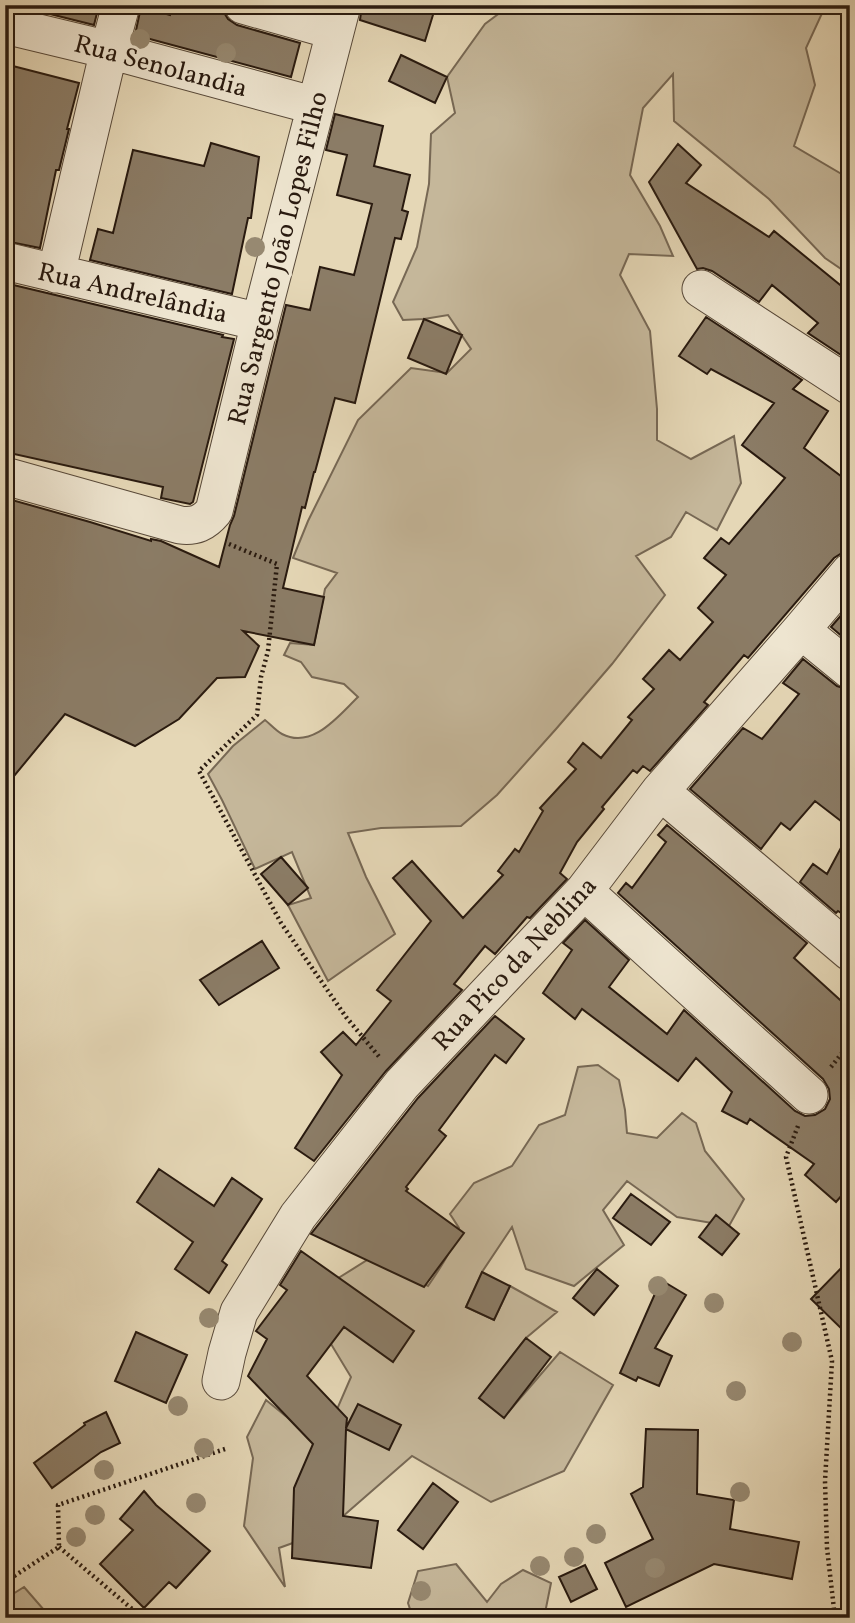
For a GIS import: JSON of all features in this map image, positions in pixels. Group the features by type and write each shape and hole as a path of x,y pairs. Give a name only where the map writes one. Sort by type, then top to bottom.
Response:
{"street":[{"path":"56,274 121,5"},
{"path":"243,5 339,18"},
{"name":"Rua Sargento João Lopes Filho","path":"214,511 339,18"},
{"name":"Rua Senolandia","path":"5,25 316,106"},
{"name":"Rua Andrelândia","path":"5,261 260,322"},
{"path":"701,289 850,386"},
{"path":"5,476 180,525 198,525 214,511"},
{"name":"Rua Pico da Neblina","path":"222,1381 226,1353 239,1312 298,1216 401,1084 584,891 660,791 850,572"},
{"path":"802,630 850,670"},
{"path":"660,791 850,952"},
{"path":"584,891 809,1095"}],"path":[{"path":"214,511 215,538 277,564 268,651 261,677 257,715 200,771 281,923 346,1017 401,1084"},
{"path":"835,1618 827,1548 825,1481 832,1361 786,1157 809,1095 850,1043"},
{"path":"138,1614 59,1547 58,1505 228,1448"},
{"path":"5,1582 59,1547"}],"shaded area":[{"path":"569,5 822,5 824,9 806,48 815,85 794,146 850,179 850,275 825,258 769,199 674,121 673,74 643,108 630,175 660,226 673,256 629,254 620,275 650,331 657,440 691,459 734,436 741,483 717,530 686,512 671,537 636,556 665,595 612,664 497,795 461,826 381,828 348,833 366,877 395,934 328,981 288,905 311,898 292,852 255,869 208,774 233,746 265,720 282,734 293,738 304,737 315,734 334,721 358,697 344,684 312,677 301,662 284,655 290,643 314,645 325,589 337,573 293,558 308,521 358,420 411,368 447,373 471,349 448,315 403,320 393,302 417,247 429,184 431,134 455,113 447,77 485,24 509,6 568,13"},
{"path":"598,1065 619,1080 627,1133 657,1138 682,1113 696,1123 705,1151 744,1199 729,1226 677,1217 627,1181 603,1210 624,1245 574,1286 526,1269 512,1227 482,1272 466,1307 494,1320 510,1286 557,1312 526,1338 479,1398 504,1417 560,1352 613,1385 564,1471 491,1502 412,1456 326,1531 279,1548 285,1587 244,1526 253,1458 247,1437 266,1400 309,1439 335,1414 351,1377 331,1344 332,1282 372,1257 428,1286 450,1251 459,1228 450,1214 474,1183 512,1166 539,1125 565,1115 578,1067"},
{"path":"456,1564 487,1602 501,1584 523,1570 551,1583 544,1618 413,1618 408,1603 418,1571"},
{"path":"24,1587 51,1618 5,1618 5,1599"}],"building":[{"path":"39,5 99,5 94,25 38,11"},
{"path":"172,5 223,5 228,19 237,25 300,43 291,77 135,35 141,7 170,15"},
{"path":"362,5 436,5 425,41 360,20"},
{"path":"401,55 447,77 435,103 389,81"},
{"path":"5,64 79,83 59,170 56,170 40,248 5,241"},
{"path":"335,114 383,126 374,166 410,175 402,210 408,212 401,239 395,238 355,403 335,398 305,508 302,507 283,588 324,597 314,645 243,631 259,646 245,677 217,678 179,719 135,746 65,714 5,787 5,498 151,541 161,541 219,567 286,305 310,310 320,267 354,275 372,204 337,195 347,155 326,150"},
{"path":"211,143 259,157 251,218 248,218 232,294 90,260 98,229 113,233 133,150 204,166"},
{"path":"678,144 701,165 686,183 769,237 774,231 850,293 850,361 808,333 818,323 772,285 759,302 712,271 697,269 649,182"},
{"path":"5,283 234,339 193,502 190,504 161,498 163,487 5,452"},
{"path":"706,317 802,380 793,389 828,411 804,448 850,483 850,552 834,558 748,658 744,655 704,702 708,705 650,771 643,766 637,773 633,770 577,842 560,873 567,879 530,918 527,917 495,954 485,946 454,984 462,990 386,1071 314,1161 295,1148 342,1075 321,1052 343,1032 356,1045 391,1001 377,990 431,921 393,878 412,861 463,918 503,875 498,871 515,849 519,852 543,811 540,808 576,769 568,762 583,743 601,758 632,720 628,717 654,689 643,679 669,650 680,660 713,622 698,608 726,575 704,558 721,538 729,544 785,478 742,445 774,403 711,369 707,374 679,356"},
{"path":"424,319 462,335 446,374 408,358"},
{"path":"850,605 850,643 831,627"},
{"path":"803,659 837,686 850,690 850,828 815,801 790,830 781,823 761,849 690,789 743,728 762,739 799,694 783,683"},
{"path":"667,825 807,943 794,958 850,1009 850,1186 836,1202 805,1175 814,1164 750,1119 747,1124 722,1111 732,1092 696,1058 678,1081 582,1009 575,1019 543,993 572,950 563,943 585,920 629,960 609,987 667,1034 684,1010 795,1111 805,1116 815,1115 825,1109 830,1099 829,1089 823,1079 618,893 626,883 632,888 666,842 658,835"},
{"path":"850,831 850,919 838,911 836,913 800,882 813,864 827,874"},
{"path":"281,857 308,888 288,905 261,874"},
{"path":"262,941 279,968 219,1005 200,980"},
{"path":"495,1016 524,1039 506,1063 495,1055 439,1130 446,1136 406,1187 406,1191 464,1233 424,1287 311,1234 418,1098"},
{"path":"159,1169 214,1206 232,1178 262,1199 222,1261 227,1265 209,1293 175,1269 193,1242 137,1202"},
{"path":"631,1194 670,1222 651,1245 613,1218"},
{"path":"716,1215 739,1234 722,1255 699,1237"},
{"path":"301,1251 414,1331 393,1362 344,1327 307,1376 347,1418 346,1428 358,1404 401,1425 389,1450 346,1429 343,1516 378,1521 371,1568 292,1558 294,1488 313,1444 248,1376 267,1339 256,1331 287,1290 280,1285"},
{"path":"850,1259 850,1337 811,1299"},
{"path":"597,1269 618,1286 594,1315 573,1298"},
{"path":"482,1272 510,1286 494,1320 466,1307"},
{"path":"661,1280 686,1295 655,1348 672,1356 659,1386 638,1377 636,1381 620,1373"},
{"path":"136,1332 187,1355 166,1403 115,1381"},
{"path":"526,1338 551,1357 504,1418 479,1398"},
{"path":"106,1412 120,1443 101,1452 52,1488 34,1463 85,1425 84,1423"},
{"path":"646,1429 698,1430 697,1494 734,1500 730,1529 799,1542 792,1579 714,1564 626,1607 605,1563 653,1539 631,1494 643,1487"},
{"path":"433,1483 458,1502 423,1549 398,1530"},
{"path":"144,1491 156,1505 210,1551 176,1588 169,1582 144,1608 100,1564 133,1530 120,1519"},
{"path":"585,1565 597,1589 571,1602 559,1577"}]}
